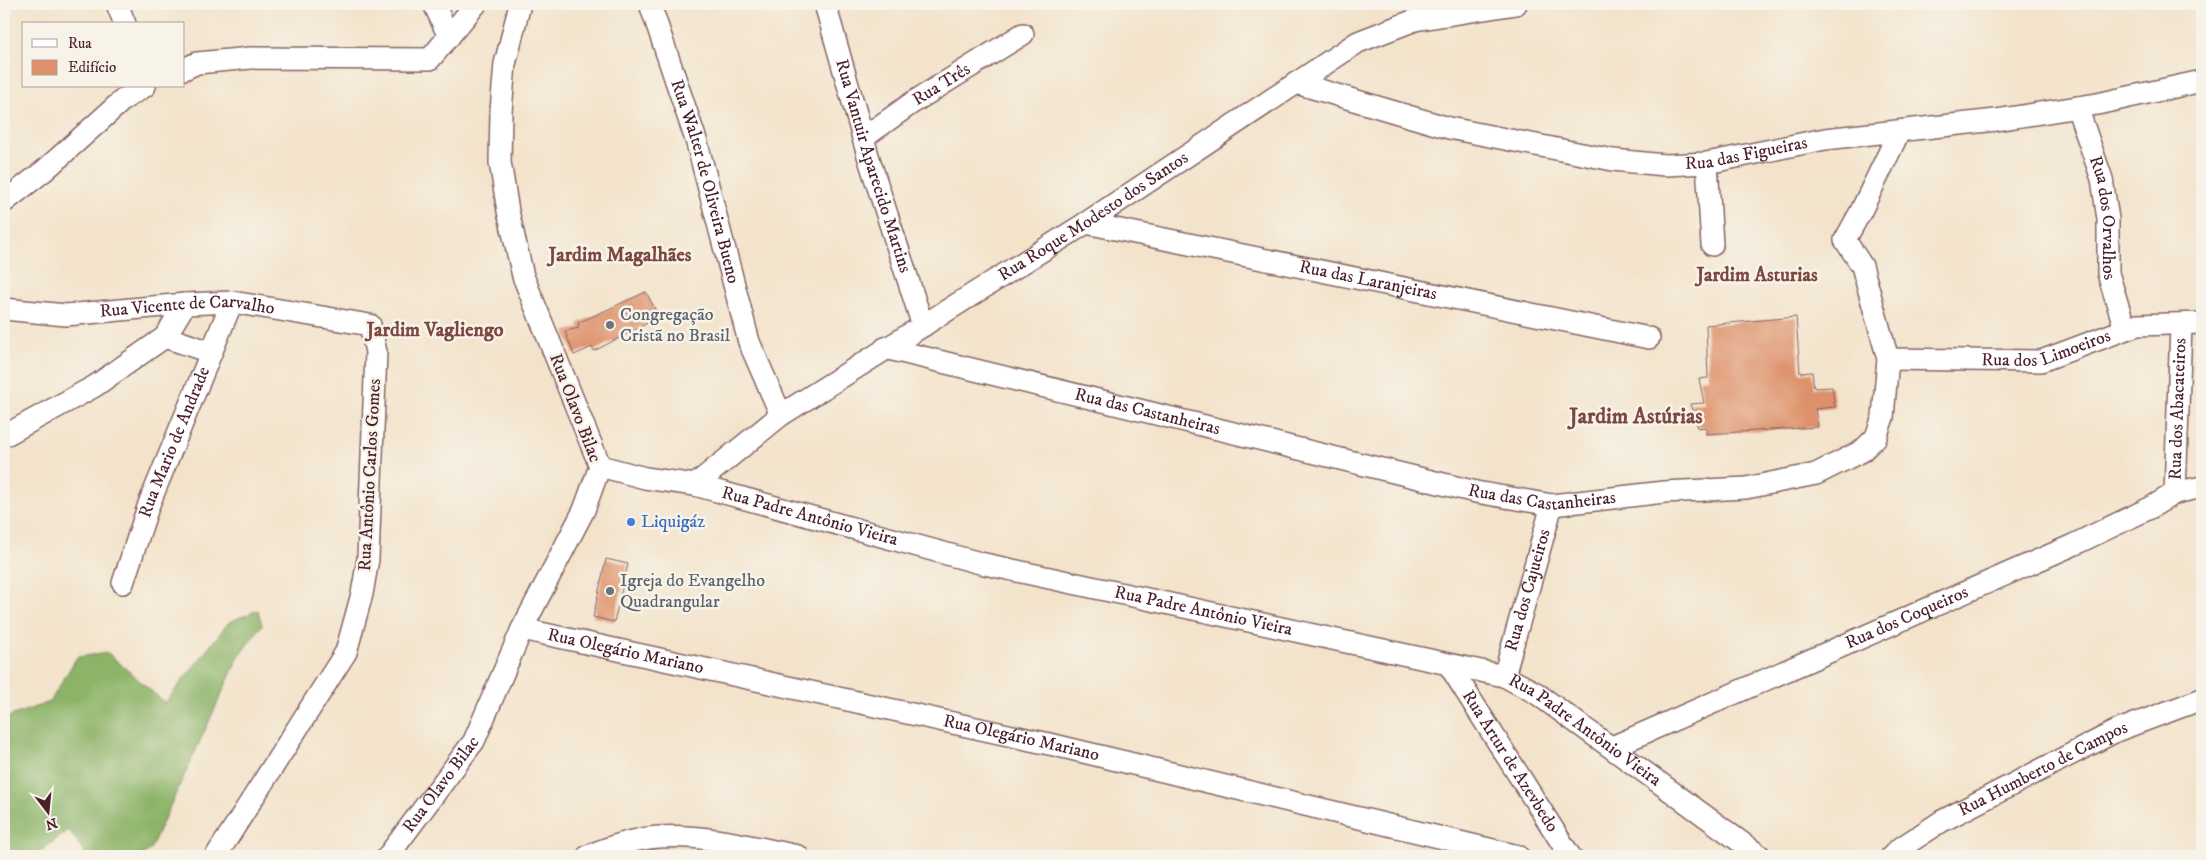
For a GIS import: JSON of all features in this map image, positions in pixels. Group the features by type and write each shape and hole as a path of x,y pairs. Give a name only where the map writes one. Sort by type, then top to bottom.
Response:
{"street":[{"path":"116,4 124,22"},
{"path":"434,4 449,36"},
{"path":"185,68 198,62 251,58 430,59 476,4"},
{"name":"Rua Olavo Bilac","path":"388,856 474,741 522,629 584,510 600,466 523,276 507,203 500,162 501,111 505,64 520,4"},
{"name":"Rua Walter de Oliveira Bueno","path":"650,4 697,143 749,342 781,415"},
{"name":"Rua Vantuir Aparecido Martins","path":"825,4 862,138 923,326"},
{"name":"Rua Roque Modesto dos Santos","path":"695,484 781,415 1086,223 1358,42 1414,20 1516,4"},
{"name":"Rua Três","path":"862,138 912,103 1023,34"},
{"name":"Rua das Figueiras","path":"1296,83 1449,128 1613,160 1665,165 1707,163 1825,139 1996,120 2077,107 2202,81"},
{"path":"4,202 45,170 124,99 142,88"},
{"name":"Rua dos Orvalhos","path":"2077,107 2102,178 2108,219 2108,273 2125,329"},
{"name":"Rua das Castanheiras","path":"885,348 1476,492 1552,505 1664,492 1746,488 1816,474 1862,451 1876,437 1883,417 1888,359 1862,266 1845,240 1899,132"},
{"path":"1707,163 1712,245"},
{"name":"Rua das Laranjeiras","path":"1086,223 1649,338"},
{"name":"Rua Vicente de Carvalho","path":"4,309 66,315 185,304 232,302 370,325"},
{"name":"Rua Mario de Andrade","path":"122,583 149,504 232,302"},
{"path":"4,436 95,386 165,337 185,304"},
{"name":"Rua dos Limoeiros","path":"1888,359 2041,361 2136,325 2202,323"},
{"name":"Rua Antônio Carlos Gomes","path":"216,856 346,652 362,594 368,559 376,352 370,325"},
{"name":"Rua dos Abacateiros","path":"2175,493 2181,325"},
{"path":"165,337 210,352"},
{"name":"Rua Padre Antônio Vieira","path":"600,466 645,478 695,484 980,563 1504,676 1536,693 1760,856"},
{"name":"Rua dos Coqueiros","path":"1612,747 2073,545 2150,508 2175,493 2202,487"},
{"name":"Rua dos Cajueiros","path":"1504,676 1552,505"},
{"name":"Rua Olegário Mariano","path":"522,629 1054,746 1518,856"},
{"name":"Rua Artur de Azevbedo","path":"1449,665 1570,856"},
{"name":"Rua Humberto de Campos","path":"1892,856 1899,849 1942,821 2116,731 2202,699"},
{"path":"588,856 606,849 656,837 690,837 752,852 798,856"}],"green space":[{"path":"258,610 262,625 239,656 150,850 140,856 87,856 69,830 34,856 4,856 4,721 10,716 50,702 77,657 108,653 165,703 229,622"}],"building":[{"name":"Congregação Cristã no Brasil","path":"646,292 659,317 594,351 592,347 574,355 565,331 579,328 578,323"},
{"path":"1796,317 1800,373 1812,372 1814,388 1832,387 1835,407 1815,409 1818,427 1706,434 1706,427 1698,428 1690,404 1704,403 1699,379 1708,378 1706,325"},
{"name":"Igreja do Evangelho Quadrangular","path":"606,559 628,564 614,622 593,617"}],"place":[{"name":"Congregação Cristã no Brasil","path":"610,325"},
{"name":"Liquigáz","path":"631,522"},
{"name":"Igreja do Evangelho Quadrangular","path":"610,591"}],"district":[{"name":"Jardim Magalhães","path":"620,255"},
{"name":"Jardim Asturias","path":"1757,275"},
{"name":"Jardim Vagliengo","path":"435,330"},
{"name":"Jardim Astúrias","path":"1636,416"}]}
